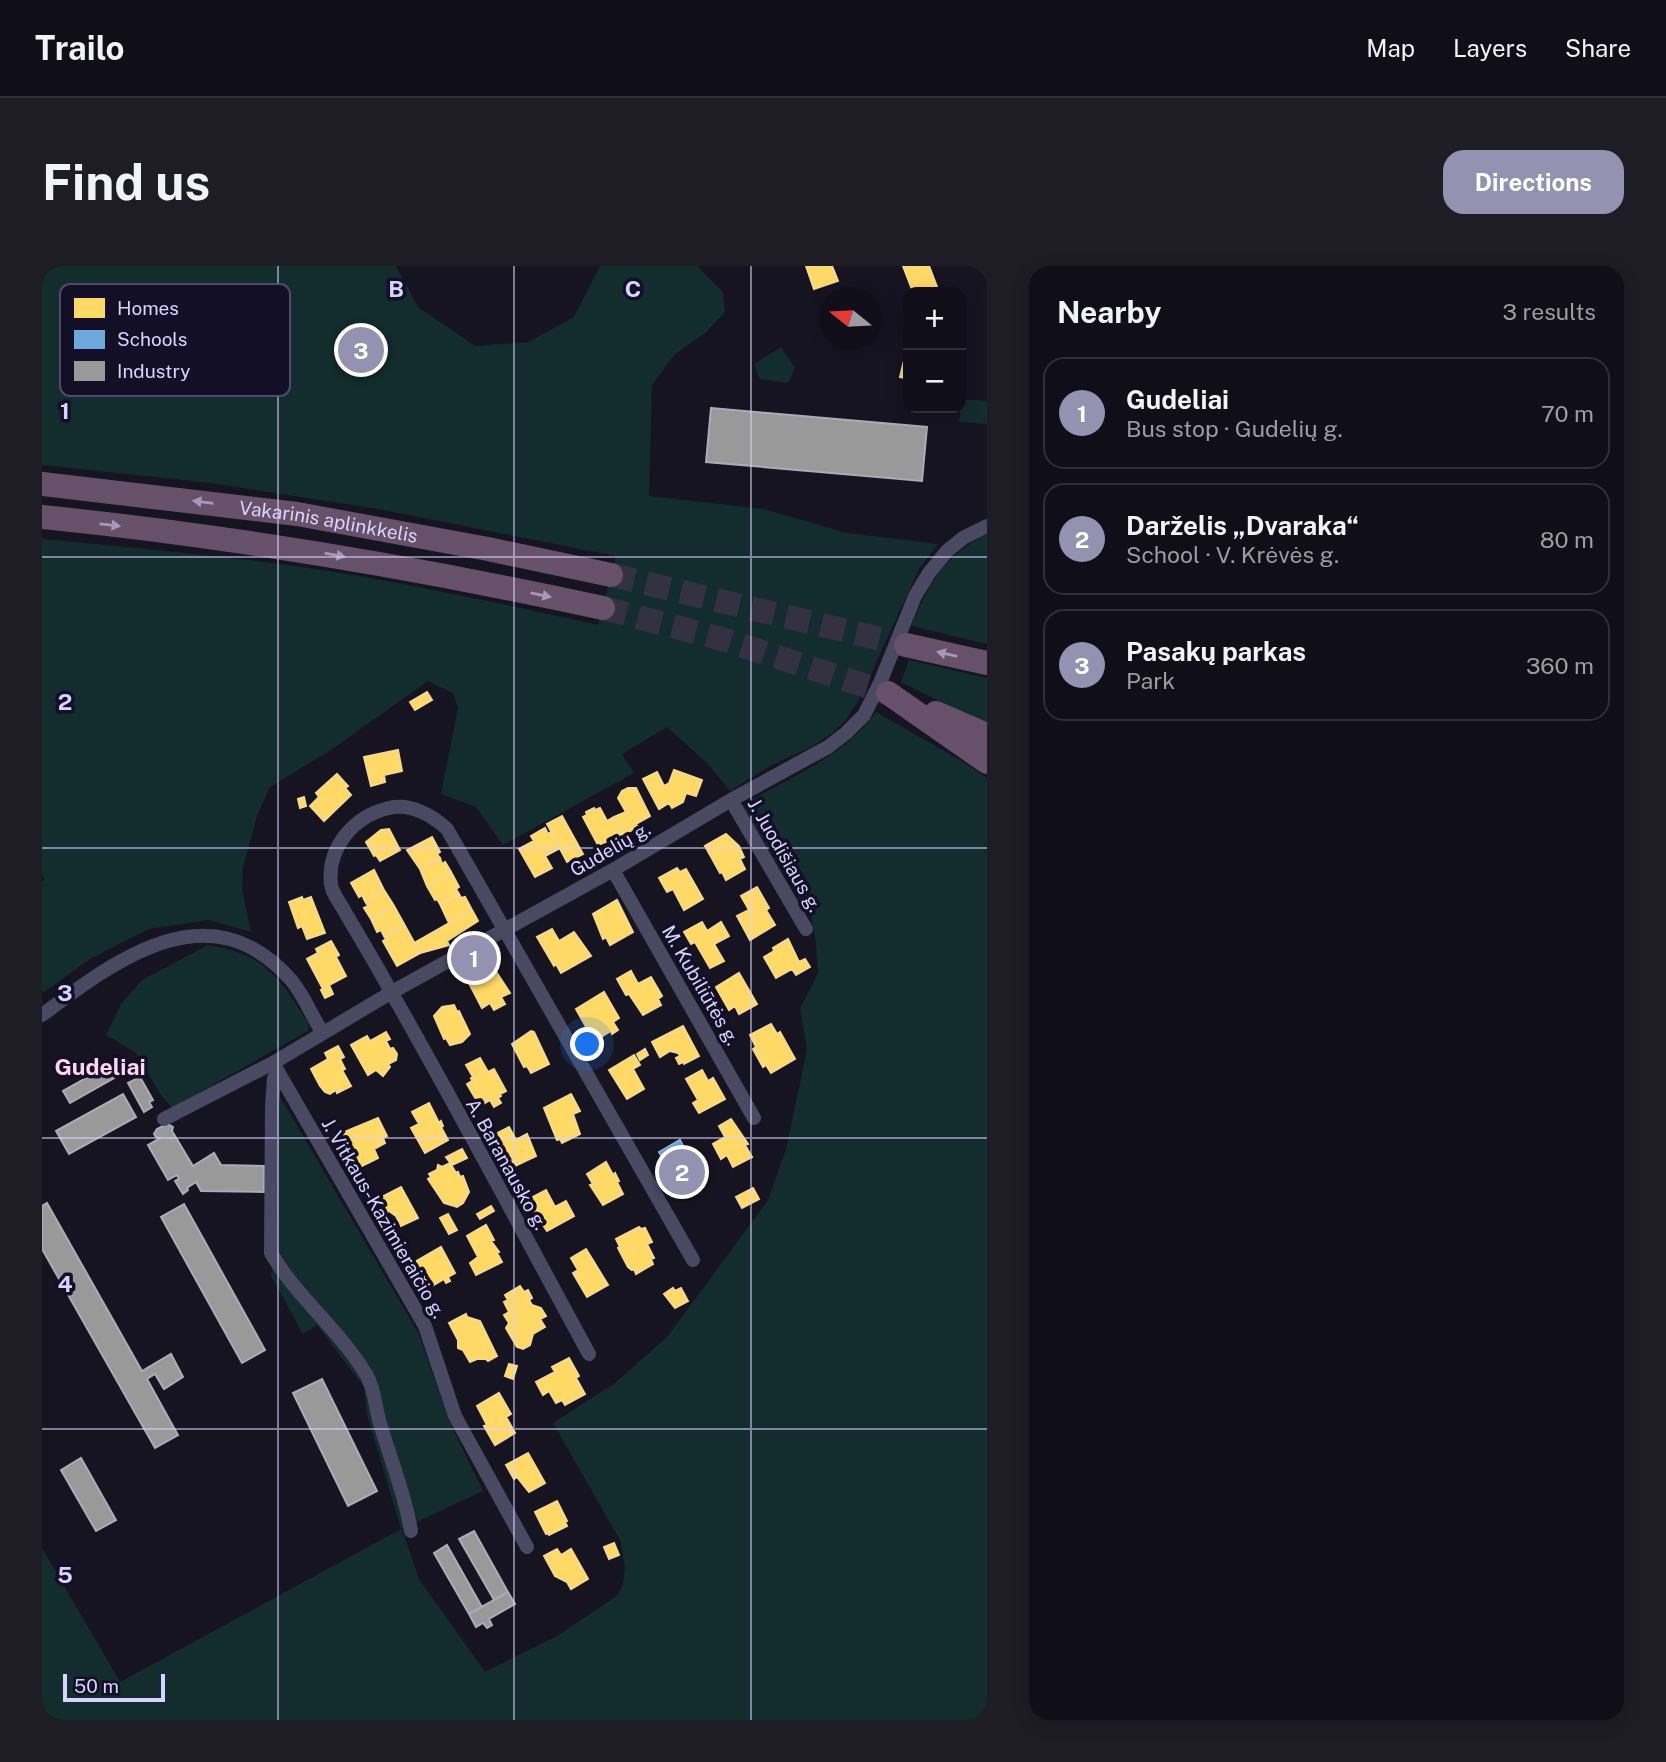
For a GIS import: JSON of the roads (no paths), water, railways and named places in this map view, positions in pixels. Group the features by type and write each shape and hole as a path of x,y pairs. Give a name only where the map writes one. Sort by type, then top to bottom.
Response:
{"highway":[{"name":"Vakarinis aplinkkelis","path":"42,484 297,514 611,575"},
{"name":"Vakarinis aplinkkelis","path":"42,517 288,547 465,579 603,608"},
{"path":"906,645 987,663"},
{"path":"987,735 888,693 987,762"}],"street":[{"name":"Gudelių g.","path":"164,1119 276,1068 322,1032 828,747 864,715 880,683 915,596 929,573 947,551 963,538 987,526"},
{"name":"J. Juodišiaus g.","path":"731,800 806,929"},
{"name":"A. Baranausko g.","path":"589,1354 392,992 331,888 331,866 347,831 366,817 392,807 419,811 439,821 447,829 693,1259"},
{"name":"M. Kubiliūtės g.","path":"613,870 754,1118"},
{"path":"42,1015 98,973 130,955 156,943 191,935 209,936 238,941 274,963 294,984 322,1032"},
{"path":"276,1068 272,1106 271,1253 281,1271 368,1377 407,1505 411,1531"},
{"name":"J. Vitkaus-Kazimieraičio g.","path":"276,1068 425,1326 455,1416 527,1547"}],"tunnel":[{"path":"611,575 906,645"},
{"path":"603,608 722,639 888,693"}],"place":[{"name":"Pasakų parkas","path":"361,350"},
{"name":"Gudeliai","path":"474,958"},
{"name":"Darželis „Dvaraka“","path":"682,1172"}],"district":[{"name":"Gudeliai","path":"100,1066"}]}
